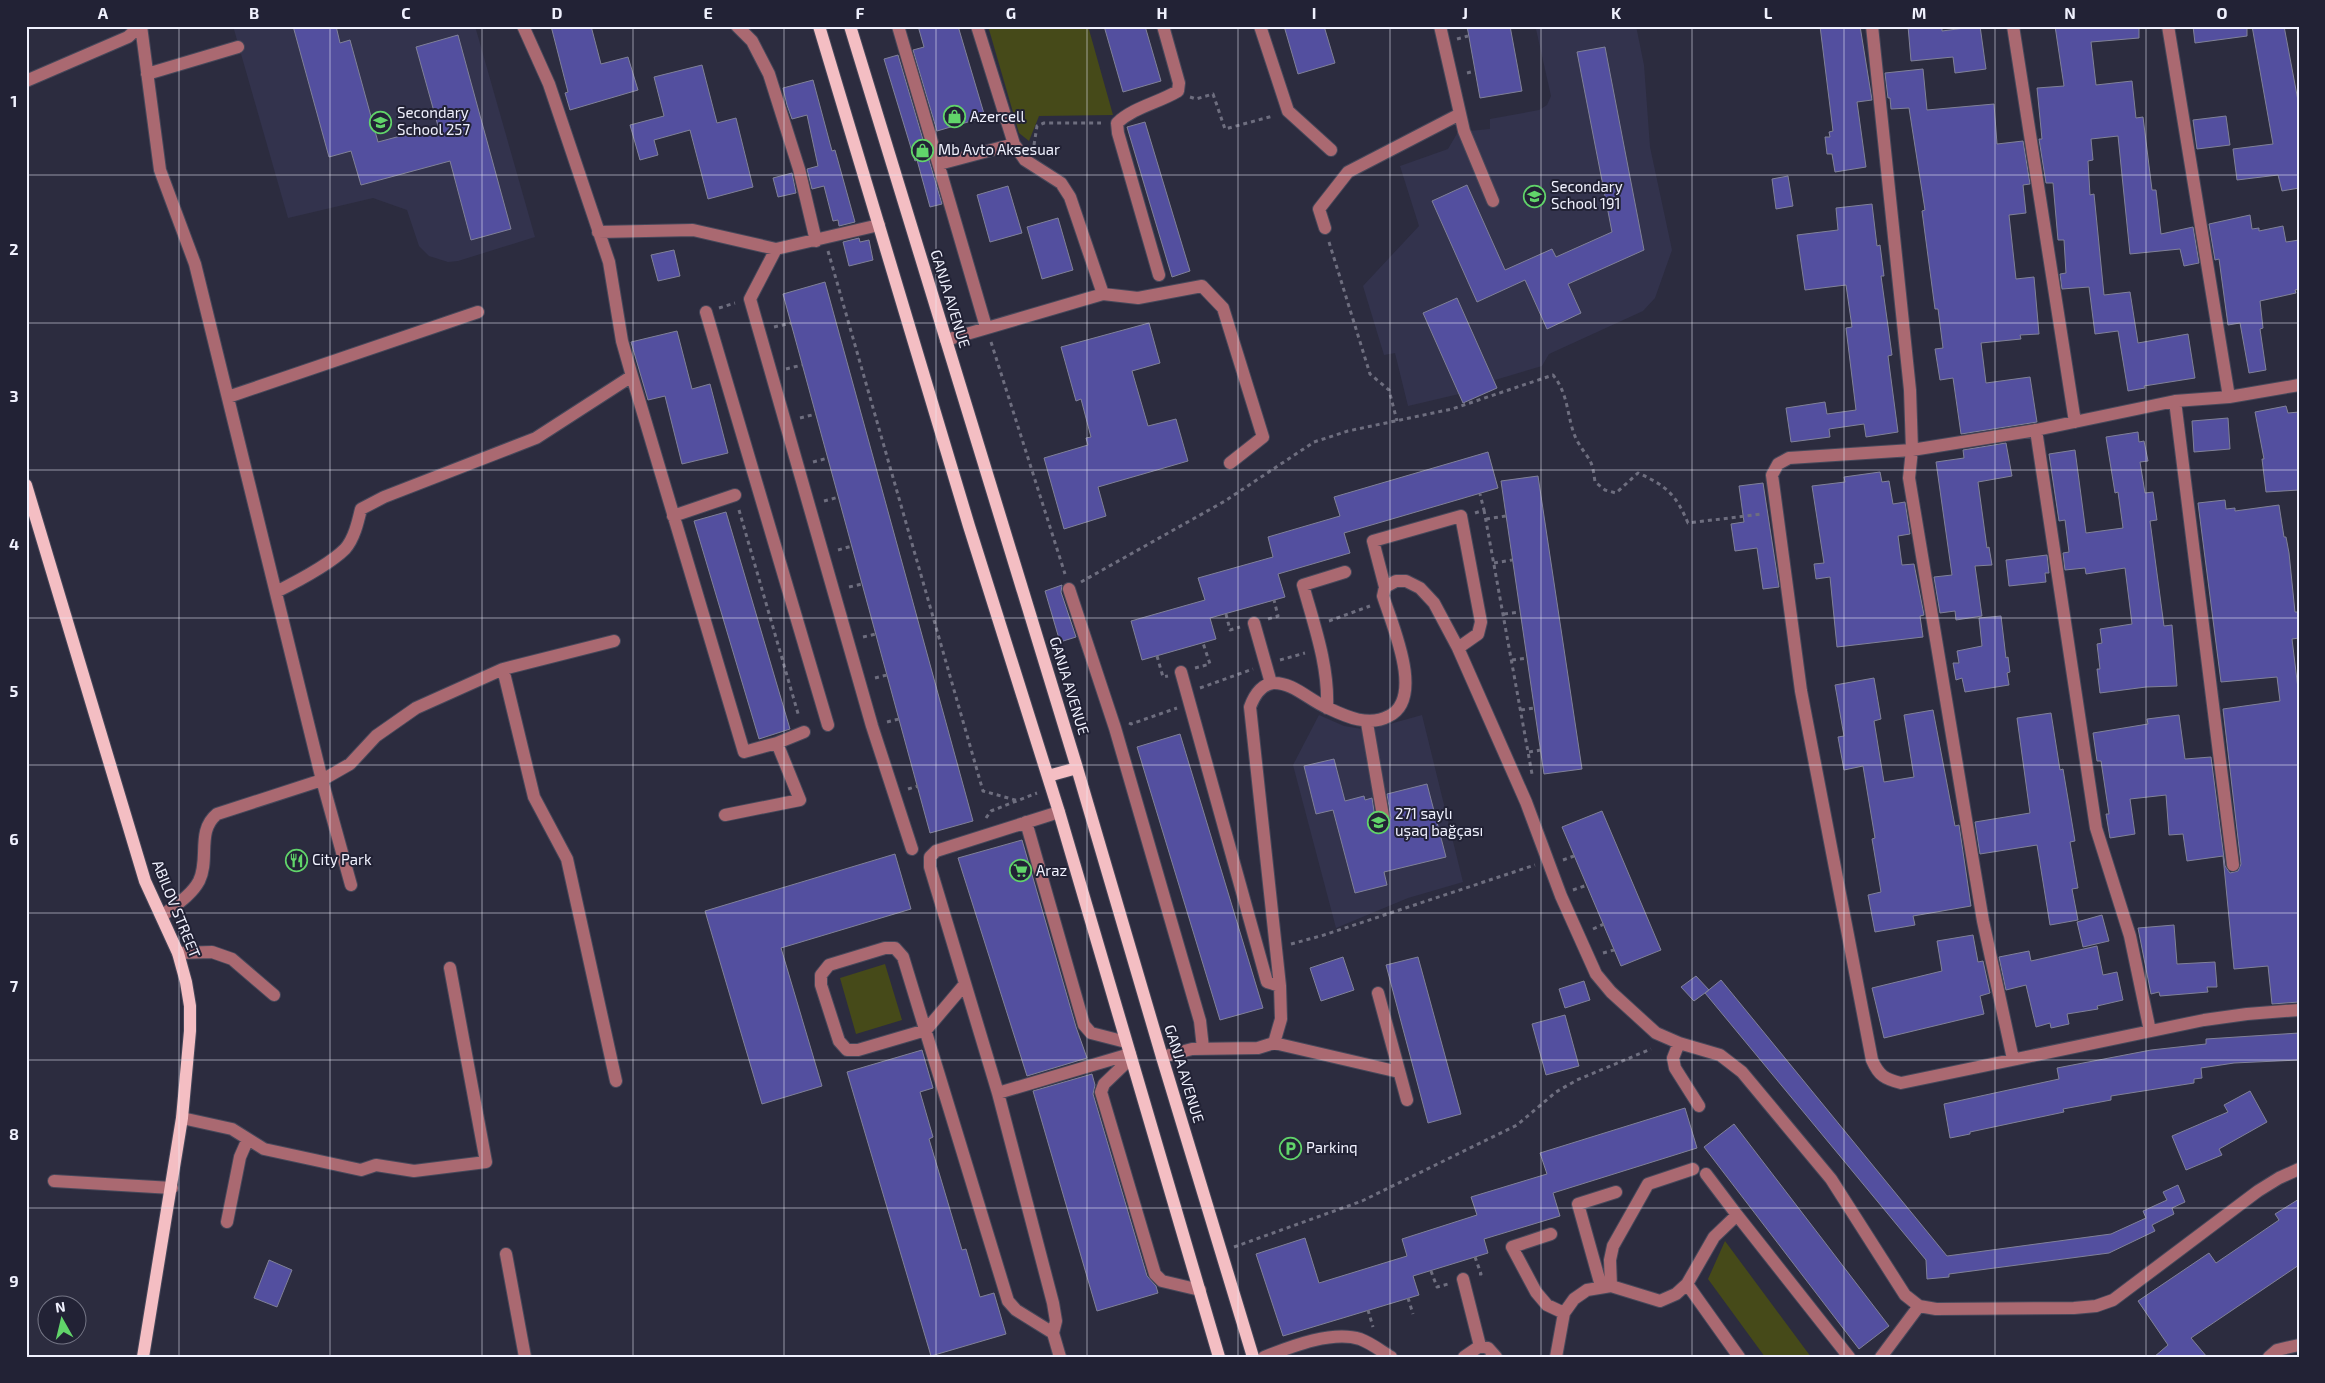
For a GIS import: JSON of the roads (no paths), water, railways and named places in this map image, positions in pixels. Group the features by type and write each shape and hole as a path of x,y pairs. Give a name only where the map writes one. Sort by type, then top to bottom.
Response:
{"main road":[{"path":"819,26 968,526 1059,812 1219,1357"},
{"name":"GANJA AVENUE","path":"850,26 1077,768 1253,1357"},
{"name":"ABILOV STREET","path":"26,484 145,881 178,953 190,1006 190,1031 182,1118 143,1357"},
{"path":"1048,776 1077,768"}],"street":[{"path":"141,26 160,170 195,264 322,780 351,885"},
{"path":"26,80 128,37 141,26"},
{"path":"523,26 548,84 609,262 622,341 744,752 777,743 804,732"},
{"path":"737,26 752,40 769,74 800,169 820,240"},
{"path":"898,26 986,327"},
{"path":"977,26 1014,144 1025,160 1061,183 1070,197 1103,294"},
{"path":"1159,275 1118,134 1117,123 1127,113 1178,91 1179,83 1163,26"},
{"path":"1260,26 1288,111 1331,150"},
{"path":"1440,26 1464,131 1492,201"},
{"path":"1872,26 1910,390 1912,450 1909,478 1983,921 2013,1059"},
{"path":"2013,26 2075,422"},
{"path":"2168,26 2229,397"},
{"path":"147,74 238,47"},
{"path":"1325,228 1320,209 1348,172 1460,114"},
{"path":"939,164 1014,144"},
{"path":"598,232 693,230 776,249 879,226"},
{"path":"776,249 750,299 893,793 912,849"},
{"path":"946,340 1103,294 1138,298 1202,286 1223,308 1263,437 1230,463"},
{"path":"228,397 478,312"},
{"path":"706,312 828,725"},
{"path":"276,592 306,576 345,548 355,530 361,509 384,497 536,438 632,376"},
{"path":"2299,385 2229,397 2175,401 2036,430 1912,450 1789,458 1778,464 1772,475 1801,691 1872,1060 1879,1074 1886,1079 1901,1083 2150,1031 2247,1014 2299,1010"},
{"path":"2175,401 2233,866"},
{"path":"2036,430 2096,828 2130,936 2150,1031"},
{"path":"673,516 735,495"},
{"path":"1274,1043 1281,1019 1280,986 1250,706 1254,695 1262,687 1271,683 1284,684 1327,708 1367,722 1382,720 1396,713 1403,704 1407,688 1405,671 1382,596 1385,587 1373,541 1461,516 1481,622 1478,634 1458,648"},
{"path":"1327,708 1328,689 1320,648 1303,585 1345,572"},
{"path":"1385,587 1396,580 1406,581 1420,588 1434,604 1458,648 1526,802 1584,950 1596,974 1639,1019 1656,1033 1675,1042 1720,1055 1742,1072 1831,1179 1905,1295 1919,1306 1936,1309 2074,1308 2096,1306 2113,1300 2258,1191 2279,1178 2299,1169"},
{"path":"1069,588 1109,710 1200,1021 1203,1048"},
{"path":"1254,623 1271,683"},
{"path":"162,916 190,893 199,880 204,864 205,829 209,820 217,814 322,780 350,764 376,736 416,708 503,669 614,640"},
{"path":"503,669 534,797 567,858 616,1081"},
{"path":"1181,672 1267,982 1280,986"},
{"path":"1367,722 1383,816"},
{"path":"725,815 800,800 777,743"},
{"path":"1059,812 936,851 930,856 930,867 998,1093 1053,1303 1056,1321 1053,1333 1060,1357"},
{"path":"1026,822 1084,1025 1091,1033 1129,1052"},
{"path":"965,984 926,1030 858,1050 847,1050 839,1041 821,985 821,975 829,965 885,948 894,948 903,957 926,1030 1008,1301 1016,1310 1053,1333"},
{"path":"178,953 212,952 232,958 274,994"},
{"path":"182,1118 232,1130 247,1141 264,1149 360,1170 376,1165 414,1171 486,1162 450,968"},
{"path":"1378,993 1407,1100"},
{"path":"1675,1042 1673,1058 1675,1068 1699,1106"},
{"path":"1162,1057 1181,1051 1203,1048 1258,1048 1274,1043 1399,1072"},
{"path":"998,1093 1129,1052"},
{"path":"1129,1052 1104,1084 1101,1092 1156,1274 1162,1281 1200,1290"},
{"path":"227,1222 240,1157 247,1141"},
{"path":"1606,1286 1613,1246 1648,1184 1693,1169"},
{"path":"1706,1174 1848,1357"},
{"path":"54,1181 172,1188"},
{"path":"1606,1286 1578,1204 1616,1192"},
{"path":"1556,1357 1564,1313 1574,1299 1587,1290 1606,1286 1660,1300 1676,1294 1687,1284 1714,1236 1737,1215"},
{"path":"1551,1234 1512,1247 1536,1292 1547,1305 1564,1313"},
{"path":"506,1254 525,1357"},
{"path":"1463,1279 1480,1346"},
{"path":"1687,1284 1739,1357"},
{"path":"1881,1357 1919,1306"},
{"path":"1264,1357 1308,1341 1335,1337 1359,1339 1391,1357"},
{"path":"2269,1357 2277,1350 2297,1341"},
{"path":"1464,1357 1480,1346 1488,1348 1496,1357"}],"place":[{"name":"Azercell","path":"954,117"},
{"name":"Secondary School 257","path":"381,122"},
{"name":"Mb Avto Aksesuar","path":"922,150"},
{"name":"Secondary School 191","path":"1535,196"},
{"name":"271 saylı uşaq bağçası","path":"1379,823"},
{"name":"City Park","path":"296,860"},
{"name":"Araz","path":"1020,871"},
{"name":"Parkinq","path":"1290,1148"}]}
